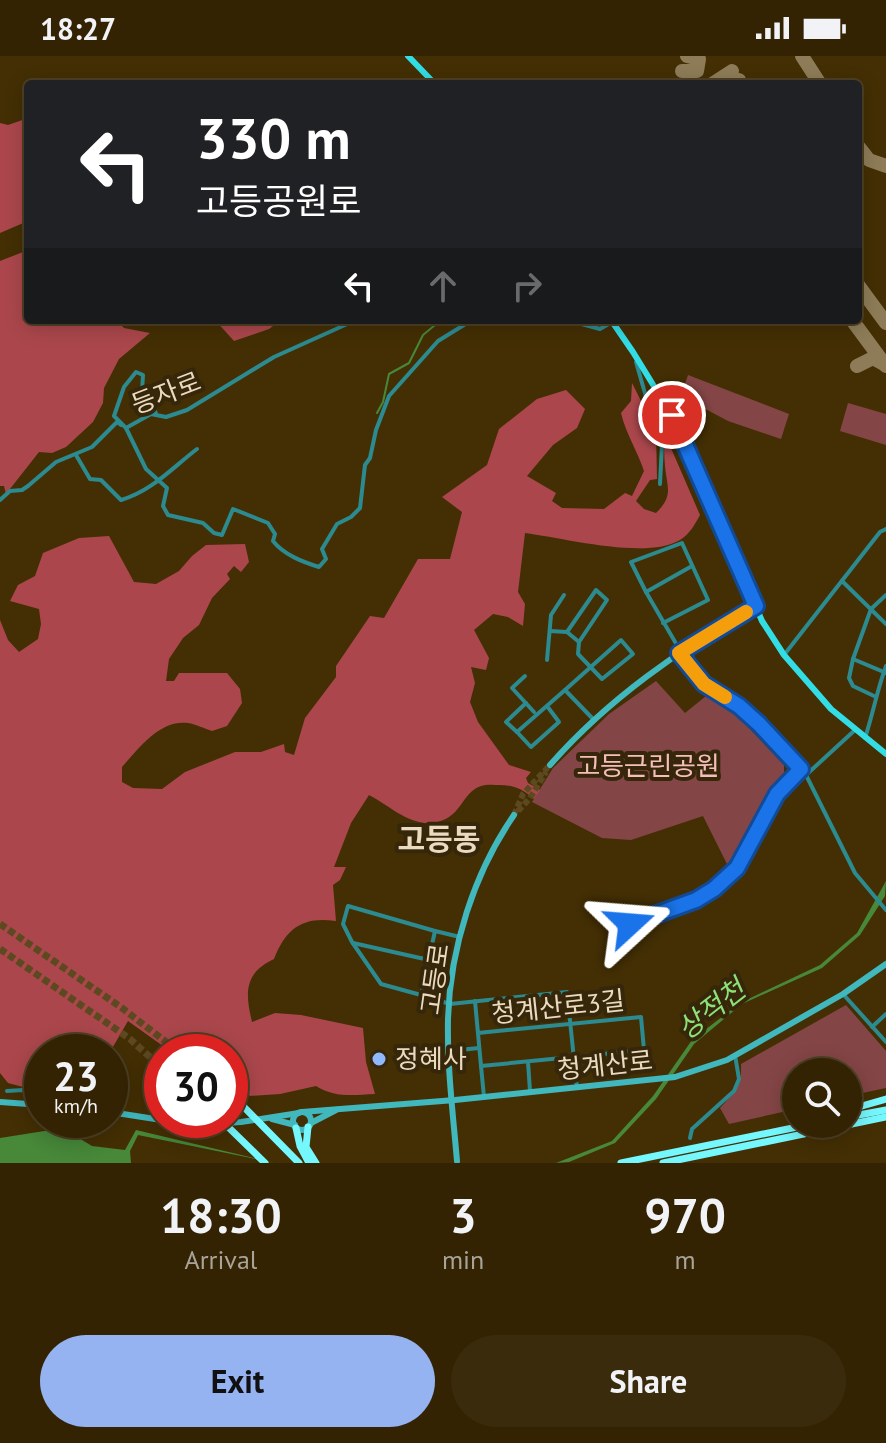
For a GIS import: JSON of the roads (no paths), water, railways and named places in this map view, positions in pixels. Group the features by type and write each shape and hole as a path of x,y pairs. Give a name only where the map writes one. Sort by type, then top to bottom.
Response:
{"highway":[{"path":"862,1106 886,1099"},
{"path":"862,1114 886,1110"},
{"path":"248,1111 299,1163"},
{"path":"862,1122 886,1119"},
{"path":"309,1125 306,1147 316,1163"},
{"path":"296,1126 300,1146 309,1163"},
{"path":"621,1163 782,1133"},
{"path":"663,1163 782,1134"},
{"path":"239,1138 265,1163"}],"main road":[{"path":"408,56 431,80"},
{"path":"614,324 679,427 756,606 784,655 831,709 886,754"},
{"path":"550,765 594,720 660,665 756,606"},
{"name":"고등로","path":"457,1161 449,1051 453,970 473,895 489,856 514,815"},
{"name":"청계산로","path":"128,1115 194,1125 347,1107 646,1081 697,1071 735,1055 843,994 886,964"},
{"path":"0,1102 24,1104"},
{"name":"청계산로","path":"309,1125 323,1115 347,1107"},
{"path":"300,1112 309,1115 309,1125 302,1130 296,1126 294,1117 300,1112"},
{"name":"청계산로","path":"261,1118 296,1126"}],"street":[{"name":"등자로","path":"0,500 10,491 28,486 56,462 98,443 117,422 126,428 151,414 166,417 187,410 274,357 347,324"},
{"path":"156,414 152,402 142,392 143,375 136,372 124,387 114,416 126,428 146,469 167,488 163,506 168,515 203,523 214,533 222,535 233,509 268,523 275,534 273,541 294,558 319,567 326,559 322,549 337,524 360,508 365,465 370,458 376,430 389,396 430,348 466,324"},
{"path":"582,324 600,329 608,324"},
{"path":"633,352 651,414 660,430 660,484"},
{"path":"76,455 87,476 101,480 121,500 161,481 197,449"},
{"path":"784,655 880,532 886,529"},
{"path":"663,623 708,600 682,543 631,562 646,592 679,653 704,684 739,706 806,775 821,800 841,846 867,889 886,910"},
{"path":"646,592 693,566"},
{"path":"842,581 886,624"},
{"path":"517,732 547,706 590,667 621,640 633,654 602,679 590,667 578,654 579,642 607,600 596,590 567,632"},
{"path":"547,660 551,615 564,595"},
{"path":"874,696 853,686 849,678 871,609 886,595"},
{"path":"550,631 567,632 579,642"},
{"path":"853,659 885,673"},
{"path":"865,738 872,717 874,696 886,666"},
{"path":"525,676 512,688 534,712"},
{"path":"565,690 594,720"},
{"path":"526,703 506,722 531,747 559,722 547,706"},
{"path":"806,775 855,730"},
{"path":"630,924 696,900 714,889 737,868 777,794 801,769"},
{"path":"461,937 348,906 343,924 381,984 450,1004 567,992 577,1088"},
{"path":"421,995 435,931"},
{"path":"352,942 429,960"},
{"path":"843,994 886,1042"},
{"path":"475,1001 484,1097"},
{"path":"872,1027 886,1014"},
{"name":"청계산로3길","path":"478,1033 641,1017 644,1050 574,1058"},
{"path":"449,1051 479,1048"},
{"path":"690,1138 692,1129 734,1091 739,1079 735,1055"},
{"path":"481,1066 574,1058"},
{"path":"528,1062 531,1092"},
{"path":"7,1091 24,1090"}],"waterway":[{"path":"377,413 383,402 389,374 409,363 423,335 436,324"}],"tunnel":[{"path":"514,815 523,794 550,765"},
{"path":"518,811 546,772"},
{"path":"0,924 156,1034"},
{"path":"0,949 144,1052"}],"place":[{"name":"정혜사","path":"379,1059"}],"district":[{"name":"고등동","path":"439,840"}],"park label":[{"name":"고등근린공원","path":"648,766"}],"water label":[{"name":"상적천","path":"711,1009"}]}
